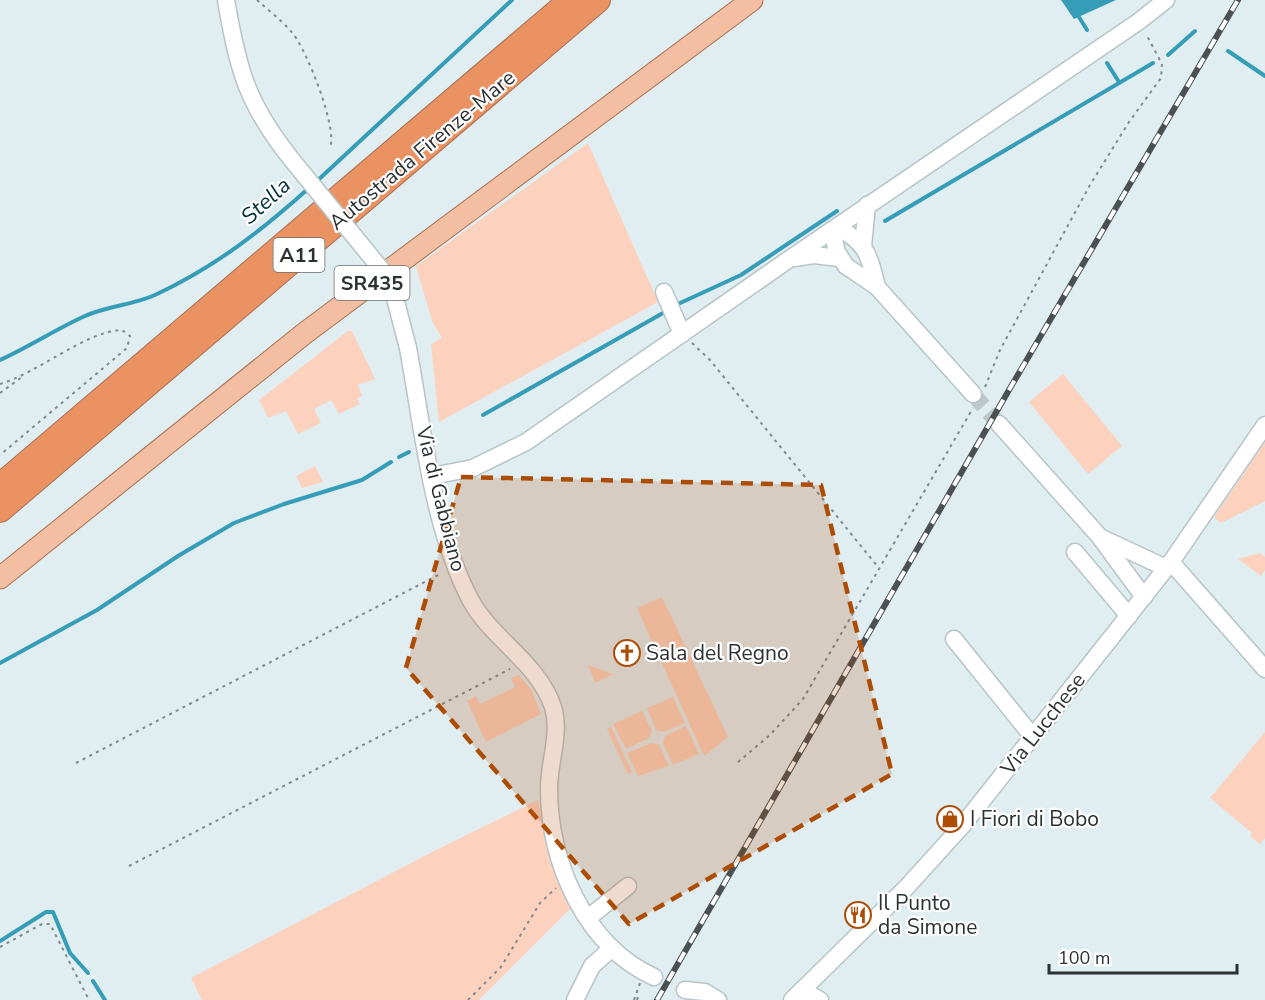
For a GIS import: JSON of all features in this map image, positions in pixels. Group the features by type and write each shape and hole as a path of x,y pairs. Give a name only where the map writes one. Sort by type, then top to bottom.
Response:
{"highway":[{"name":"Autostrada Firenze-Mare","path":"0,486 571,0"},
{"name":"Autostrada Firenze-Mare","path":"0,510 598,0"}],"main road":[{"name":"SR435","path":"0,578 305,333 752,0"}],"street":[{"name":"Via di Gabbiano","path":"226,0 234,47 249,97 268,131 381,269 395,298 408,348 432,477 455,566 477,611 545,689 554,713 549,788 551,825 567,883 588,918 612,948 631,966 650,976"},
{"path":"432,477 473,468 512,451 867,205 1138,22 1166,0"},
{"path":"867,205 863,246 877,287"},
{"path":"834,228 863,246"},
{"path":"834,228 839,258 850,269 877,287 973,394"},
{"path":"788,260 814,255 839,258"},
{"path":"664,292 682,334"},
{"path":"999,424 1099,536 1144,597"},
{"name":"Via Lucchese","path":"797,995 911,883 962,826 1169,565 1265,425"},
{"path":"1099,536 1169,565 1265,669"},
{"path":"1074,552 1129,616"},
{"path":"954,639 1033,737"},
{"path":"588,918 628,886"},
{"path":"575,1000 588,972 612,948"},
{"path":"685,990 705,992 718,1000"},
{"path":"797,995 820,1000"}],"path":[{"path":"257,0 291,32 300,45 332,132 330,148"},
{"path":"0,393 26,375 103,334 122,330 130,336 127,348 0,455"},
{"path":"682,334 718,369 878,567"},
{"path":"0,384 26,375"},
{"path":"76,763 455,566"},
{"path":"129,866 524,663"},
{"path":"468,1000 501,967 546,896 567,883"},
{"path":"0,947 42,924 50,924 89,1000"},
{"path":"635,1000 634,994 650,976"},
{"path":"635,1000 639,994"}],"highlighted area":[{"path":"461,477 821,485 892,774 629,924 406,668"}],"shaded area":[{"path":"588,143 658,302 439,422 431,344 442,338 432,321 416,266"},
{"path":"348,331 352,331 375,379 358,385 362,396 357,398 360,404 339,414 331,400 314,409 321,423 298,434 286,411 268,418 259,400"},
{"path":"1063,374 1122,446 1088,474 1029,402"},
{"path":"1265,442 1265,501 1221,523 1214,517"},
{"path":"315,466 323,482 302,488 296,476"},
{"path":"1260,553 1265,557 1265,570 1261,576 1238,559"},
{"path":"662,597 728,737 704,756 637,608"},
{"path":"588,665 613,674 595,683"},
{"path":"519,675 532,691 541,714 486,742 467,701 476,696 480,704 515,687 511,678"},
{"path":"673,697 685,723 664,732 656,730 647,708"},
{"path":"642,711 652,731 649,738 626,749 613,724"},
{"path":"686,726 699,754 673,765 663,743 665,736"},
{"path":"611,727 632,772 628,774 607,729"},
{"path":"1265,732 1265,838 1260,844 1250,836 1252,833 1210,798"},
{"path":"652,743 659,745 669,766 638,776 627,753"},
{"path":"538,800 547,843 571,908 479,1000 202,1000 191,978 436,850"}],"water":[{"path":"1061,0 1116,0 1074,19"}],"waterway":[{"name":"Stella","path":"317,181 512,0"},
{"path":"1079,17 1087,30"},
{"path":"1168,55 1195,31"},
{"path":"1228,51 1265,76"},
{"path":"1107,63 1119,82"},
{"path":"885,221 1153,63"},
{"name":"Stella","path":"0,360 85,316 155,295 198,273 237,247 309,188"},
{"path":"678,304 741,275 837,211"},
{"path":"483,415 663,313"},
{"path":"399,457 409,452"},
{"path":"0,663 97,610 178,556 234,523 284,504 362,480 391,462"},
{"path":"0,941 46,912 53,912 70,953 88,973"},
{"path":"93,981 105,1000"}],"tunnel":[{"path":"973,394 999,424"}],"railway":[{"path":"657,1000 1009,390 1238,0"}],"place":[{"name":"Sala del Regno","path":"627,653"},
{"name":"I Fiori di Bobo","path":"950,819"},
{"name":"Il Punto da Simone","path":"858,915"}]}
